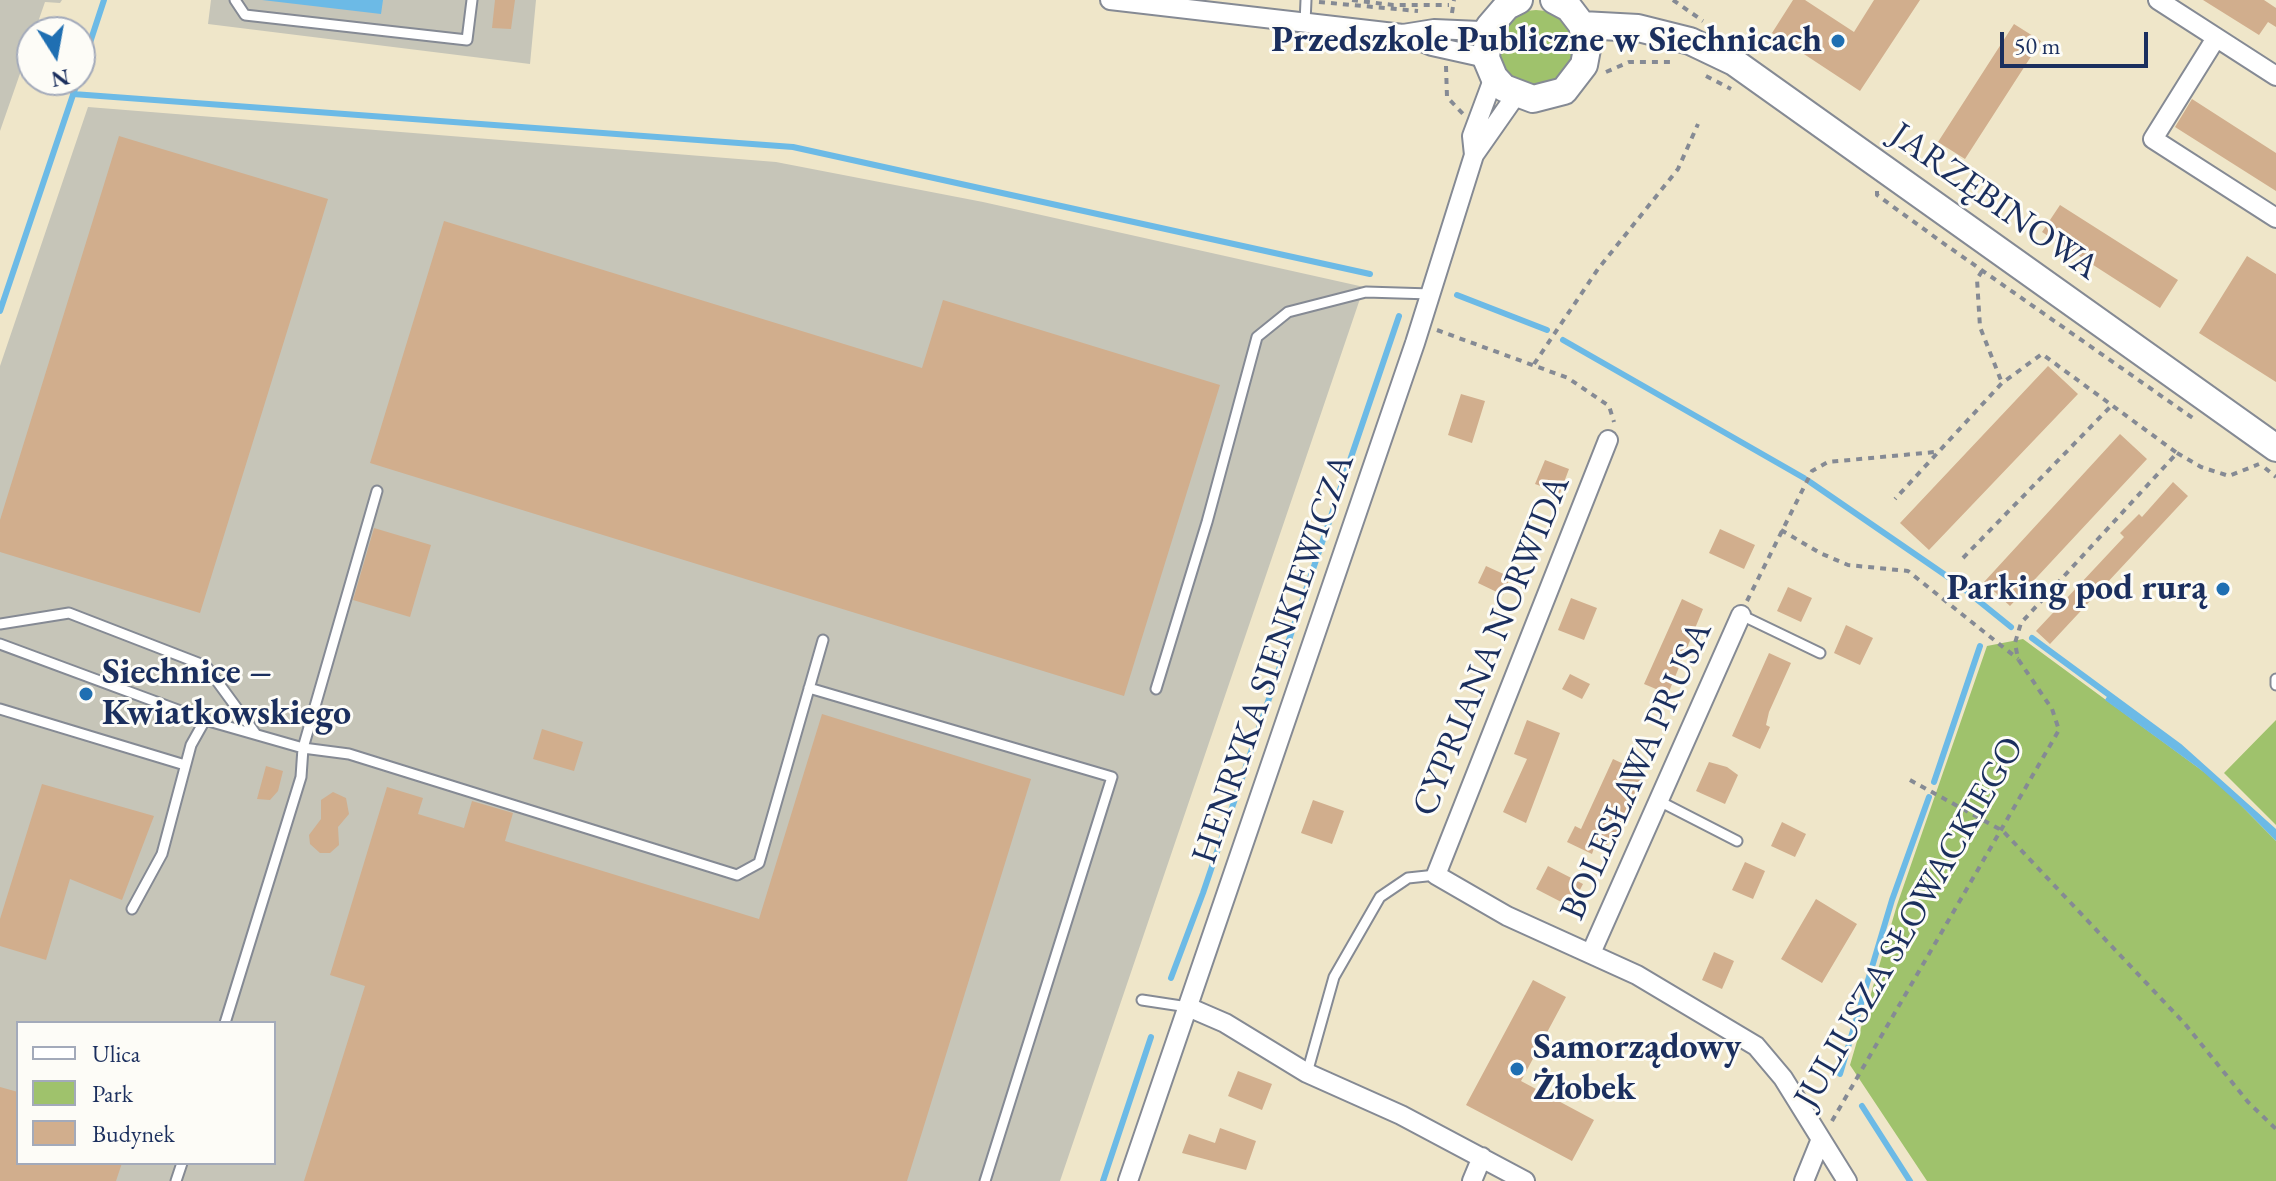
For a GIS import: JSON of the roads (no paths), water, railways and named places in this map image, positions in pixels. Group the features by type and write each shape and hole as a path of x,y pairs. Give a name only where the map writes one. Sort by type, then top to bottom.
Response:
{"street":[{"path":"1110,0 1403,34 1434,29 1480,31 1489,27 1511,2"},
{"path":"2158,0 2276,76"},
{"path":"1403,34 1490,68 1516,95 1533,99 1564,91 1584,65 1576,18"},
{"name":"JARZĘBINOWA","path":"1576,18 1638,28 1660,36 1690,41 1734,62 2274,447"},
{"path":"1489,27 1490,68"},
{"path":"2216,38 2153,139 2276,218"},
{"name":"HENRYKA SIENKIEWICZA","path":"1474,155 1472,136 1490,68"},
{"name":"HENRYKA SIENKIEWICZA","path":"1128,1181 1421,325 1474,155 1516,95"},
{"name":"CYPRIANA NORWIDA","path":"1436,875 1608,440"},
{"name":"BOLESŁAWA PRUSA","path":"1591,953 1741,615"},
{"name":"JULIUSZA SŁOWACKIEGO","path":"1436,875 1507,916 1637,975 1756,1046 1768,1056 1821,1139"},
{"path":"1188,1007 1225,1023 1307,1073 1401,1115 1525,1181"},
{"path":"1804,1181 1821,1139"},
{"path":"1821,1139 1847,1181"},
{"path":"1472,1181 1482,1157"}],"lane":[{"path":"235,0 245,15 467,40 472,0"},
{"path":"1305,23 1310,1"},
{"path":"1156,689 1207,522 1257,337 1288,312 1366,292 1431,294"},
{"path":"226,1021 301,777 303,748 377,491"},
{"path":"0,624 69,613 206,666 255,733"},
{"path":"1741,615 1820,653"},
{"path":"0,644 205,720 303,748 349,754 737,875 759,863 823,640"},
{"path":"2276,679 2276,685"},
{"path":"809,688 1112,777 985,1181"},
{"path":"0,709 185,765"},
{"path":"132,909 162,854 191,745 205,720"},
{"path":"1659,801 1737,841"},
{"path":"1307,1073 1334,977 1380,897 1408,878 1436,875"},
{"path":"1142,1000 1188,1007"}],"water":[{"path":"262,0 383,0 381,14"},
{"path":"2108,695 2218,778 2260,815 2276,833 2276,841 2219,783 2105,700"}],"waterway":[{"path":"96,24 104,0"},
{"path":"0,311 73,96"},
{"path":"96,96 793,147 1370,274"},
{"path":"1457,295 1547,330"},
{"path":"1171,978 1203,893 1399,316"},
{"path":"1563,340 1804,478"},
{"path":"1810,482 1954,581 2011,627"},
{"path":"2032,638 2180,747 2276,833"},
{"path":"1934,782 1980,646"},
{"path":"1840,1074 1892,900 1929,797"},
{"path":"1103,1181 1151,1037"},
{"path":"1862,1106 1910,1181"}],"place":[{"name":"Przedszkole Publiczne w Siechnicach","path":"1838,41"},
{"name":"Parking pod rurą","path":"2223,589"},
{"name":"Siechnice – Kwiatkowskiego","path":"86,694"},
{"name":"Samorządowy Żłobek","path":"1517,1069"}]}
